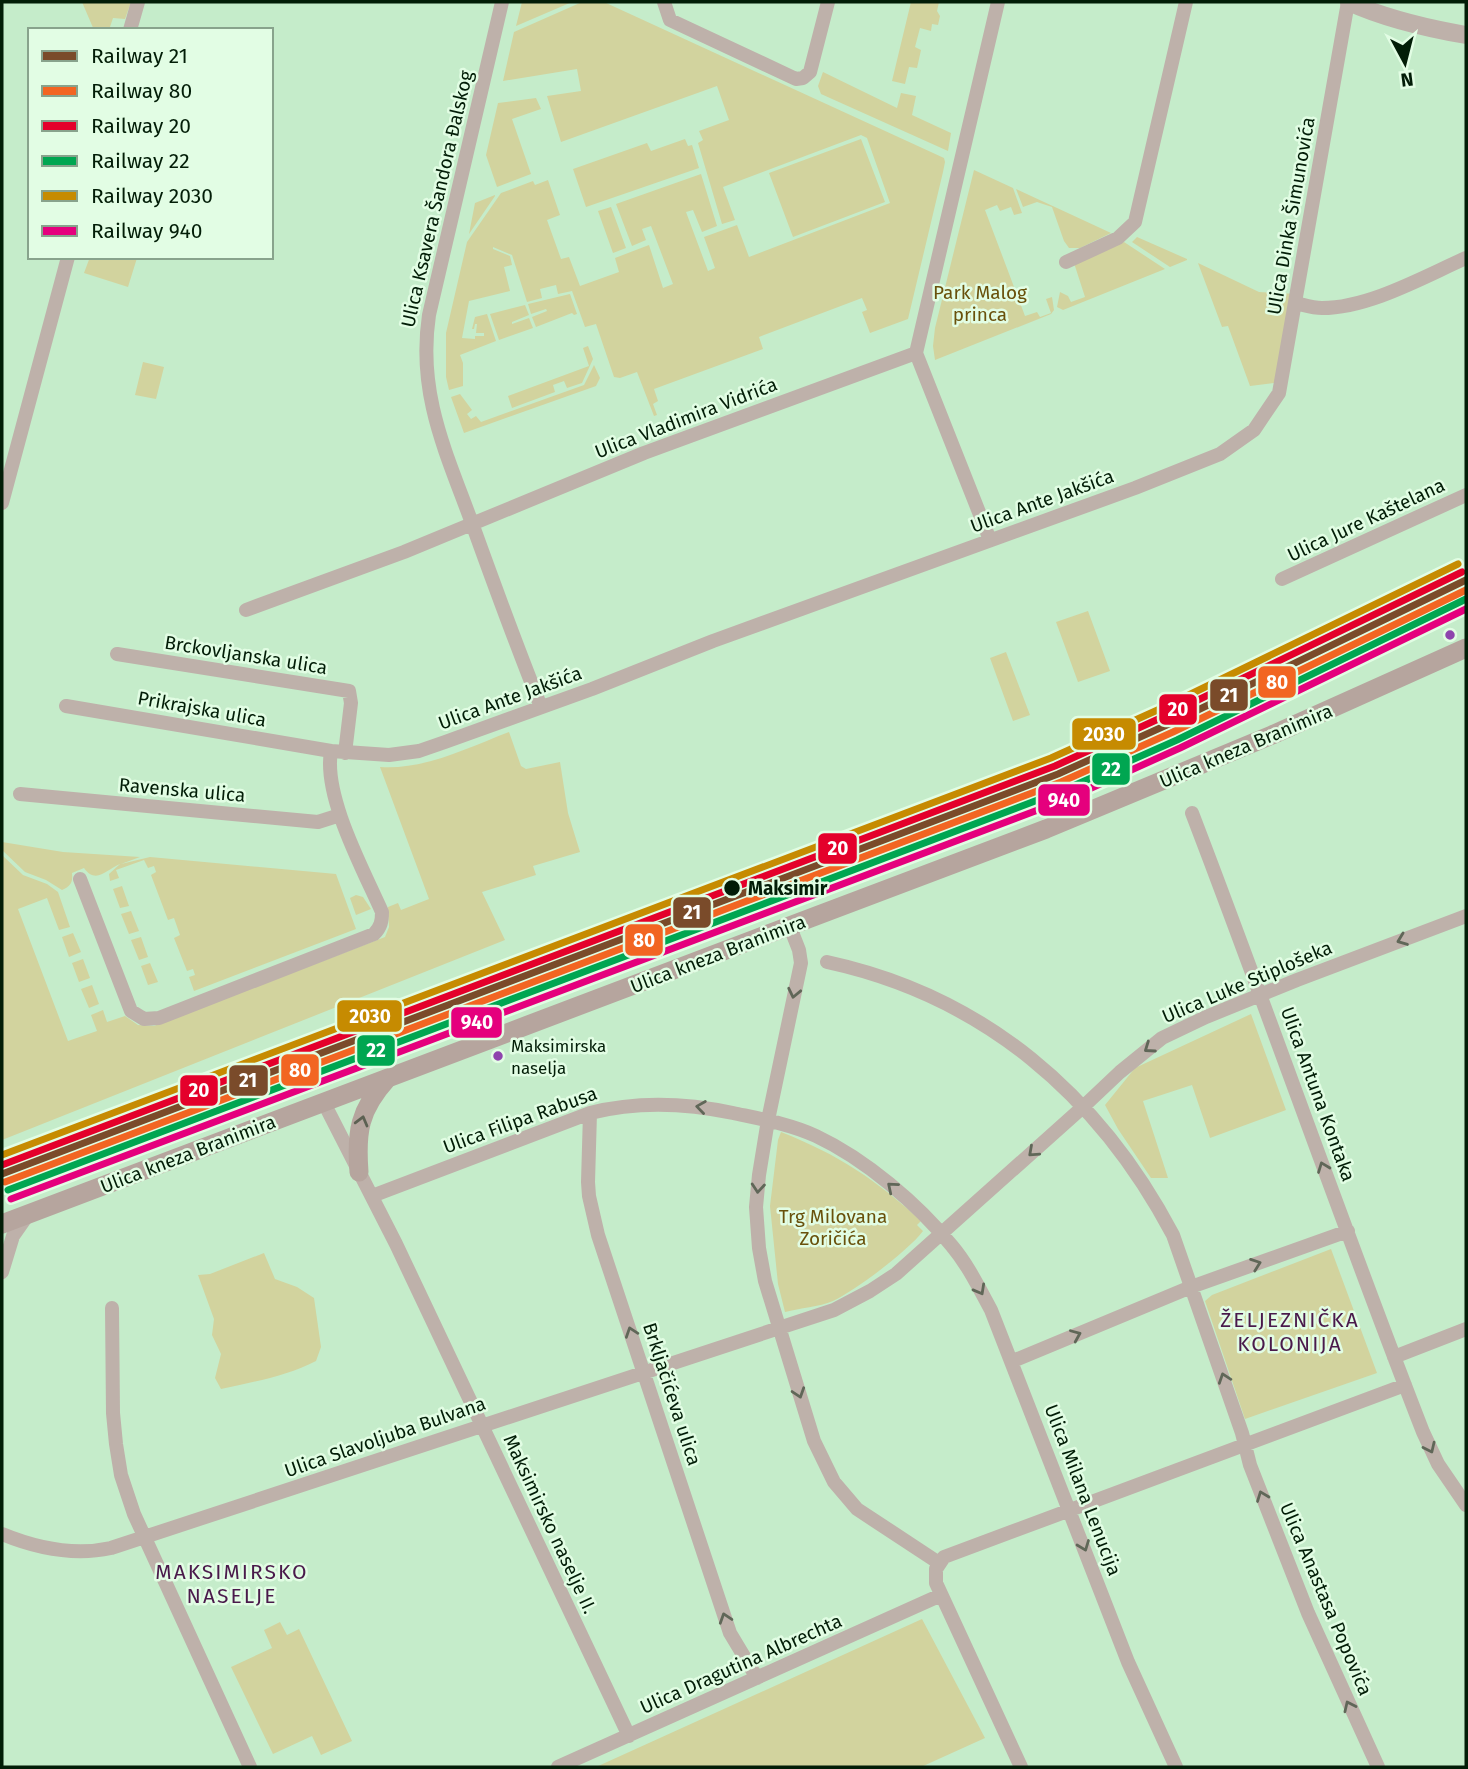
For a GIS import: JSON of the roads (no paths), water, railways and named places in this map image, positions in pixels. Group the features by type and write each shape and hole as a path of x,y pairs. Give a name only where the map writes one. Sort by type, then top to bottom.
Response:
{"main road":[{"name":"Ulica kneza Branimira","path":"2,1224 1106,805 1465,650"},
{"path":"359,1172 358,1134 364,1112 373,1096 388,1079"}],"street":[{"path":"131,28 138,2"},
{"name":"Ulica Ksavera Šandora Đalskog","path":"502,2 425,342 427,380 437,427 541,707"},
{"path":"664,2 670,20 796,79 803,78 810,72 828,2"},
{"path":"989,541 916,353 998,2"},
{"path":"1066,262 1118,238 1135,222 1186,2"},
{"path":"1349,2 1424,28 1466,35"},
{"name":"Ulica Dinka Šimunovića","path":"1254,430 1279,393 1349,2"},
{"path":"1295,303 1320,308 1343,306 1375,298 1466,258"},
{"path":"2,503 67,259"},
{"name":"Ulica Vladimira Vidrića","path":"472,524 644,453 916,353"},
{"name":"Ulica Ante Jakšića","path":"338,752 389,755 419,751 1220,454 1254,430"},
{"name":"Ulica Jure Kaštelana","path":"1282,579 1466,495"},
{"path":"246,610 472,524"},
{"name":"Brckovljanska ulica","path":"117,654 348,691 351,703 338,752"},
{"name":"Prikrajska ulica","path":"66,706 338,752"},
{"path":"80,878 131,1011 144,1019 151,1020 374,934 382,920 382,912 340,815 330,775 338,752"},
{"name":"Ravenska ulica","path":"20,794 318,822 340,815"},
{"name":"Ulica Antuna Kontaka","path":"1192,813 1405,1385 1438,1464 1466,1505"},
{"name":"Ulica Luke Stiplošeka","path":"942,1234 1120,1072 1162,1038 1206,1017 1466,916"},
{"path":"790,927 801,962 768,1120 756,1207 765,1281 814,1441 834,1482 857,1508 939,1563"},
{"name":"Ulica Anastasa Popovića","path":"827,962 877,975 955,1008 1037,1063 1084,1106 1160,1209 1173,1235 1245,1443 1250,1465 1307,1613 1378,1767"},
{"name":"Maksimirsko naselje II.","path":"324,1102 372,1196 629,1735"},
{"name":"Ulica Filipa Rabusa","path":"372,1196 608,1108 682,1105 768,1120"},
{"name":"Brkljačićeva ulica","path":"590,1113 588,1182 591,1209 730,1633 757,1678"},
{"path":"768,1120 817,1136 873,1172 893,1186 942,1234 896,1274 852,1302 778,1328"},
{"path":"2,1272 17,1228 30,1214"},
{"path":"1013,1361 1191,1287 1348,1231"},
{"name":"Ulica Milana Lenucija","path":"942,1234 977,1284 1013,1361 1128,1662 1176,1767"},
{"path":"112,1308 113,1413 121,1475 144,1538 250,1767"},
{"name":"Ulica Slavoljuba Bulvana","path":"2,1534 49,1548 86,1552 111,1548 778,1328"},
{"path":"1394,1357 1466,1329"},
{"path":"1021,1767 941,1595 935,1576 939,1563 953,1553 1405,1385"},
{"name":"Ulica Dragutina Albrechta","path":"558,1767 941,1595"}],"rail line":[{"name":"2030","path":"2,1155 1051,758 1162,708 1458,564"},
{"name":"20","path":"2,1165 1055,766 1165,716 1462,572"},
{"name":"21","path":"2,1174 1058,774 1169,724 1466,580"},
{"name":"80","path":"5,1182 1061,782 1173,732 1466,590"},
{"name":"22","path":"8,1190 1064,790 1177,740 1466,599"},
{"name":"940","path":"11,1199 1067,799 1180,748 1466,609"}],"place":[{"name":"Maksimir","path":"732,888"},
{"name":"Maksimirska naselja","path":"498,1056"}],"district":[{"name":"ŽELJEZNIČKA KOLONIJA","path":"1290,1332"},
{"name":"MAKSIMIRSKO NASELJE","path":"232,1584"}],"park label":[{"name":"Park Malog princa","path":"980,303"},
{"name":"Trg Milovana Zoričića","path":"833,1227"}]}
